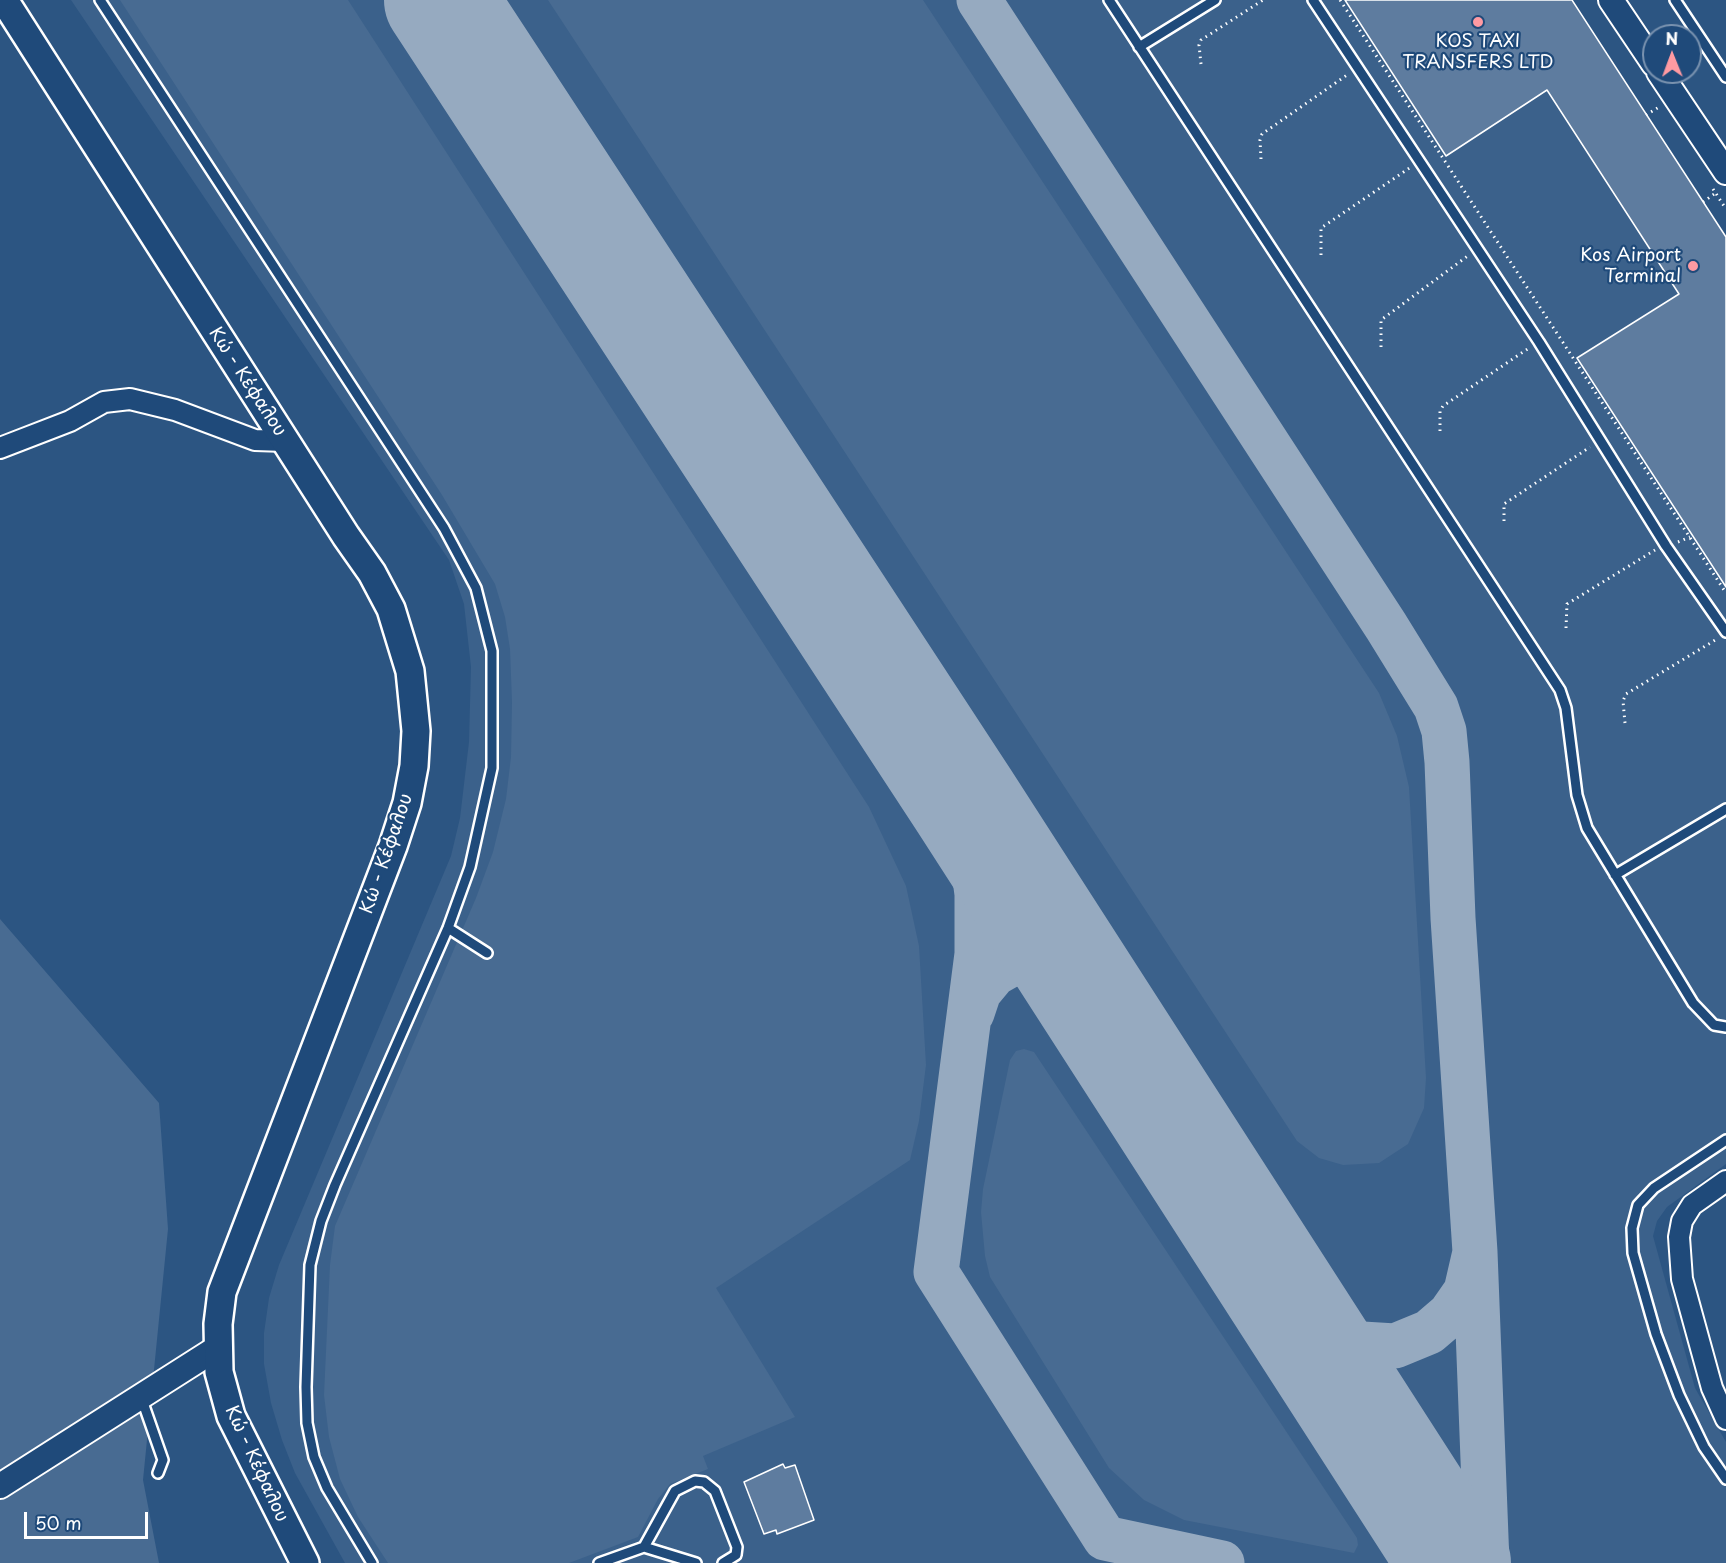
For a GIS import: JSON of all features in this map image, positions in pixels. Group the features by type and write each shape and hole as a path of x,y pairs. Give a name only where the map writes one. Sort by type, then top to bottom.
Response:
{"main road":[{"name":"Κώ - Κέφαλου","path":"4,0 285,441 372,573 391,609 402,639 415,701 414,766 407,803 393,846 222,1292 217,1348 223,1390 231,1416 305,1563"}],"street":[{"path":"1611,0 1642,46"},
{"path":"1666,84 1724,180"},
{"path":"0,448 70,421 104,402 130,399 175,410 255,440 285,441"},
{"path":"1726,1181 1692,1205 1682,1221 1679,1237 1682,1279 1707,1370 1726,1419"},
{"path":"0,1486 217,1348"}],"lane":[{"path":"100,0 444,528 476,588 492,651 492,768 470,867 448,928 335,1185 321,1221 310,1265 306,1387 309,1434 314,1457 327,1488 372,1563"},
{"path":"1109,0 1560,690 1566,708 1581,813 1615,876 1693,1003 1714,1025 1726,1027"},
{"path":"1139,47 1215,0"},
{"path":"1313,0 1539,342 1666,546 1726,633"},
{"path":"1675,0 1726,77"},
{"path":"1615,876 1726,809"},
{"path":"448,928 487,952"},
{"path":"1726,1140 1654,1188 1638,1206 1632,1228 1633,1253 1656,1334 1679,1395 1704,1447 1726,1479"},
{"path":"141,1397 163,1460 158,1473"},
{"path":"644,1547 675,1491 695,1481 704,1482 715,1491 737,1547 736,1555 723,1563"},
{"path":"599,1563 644,1547 696,1563"}],"path":[{"path":"1201,64 1199,42 1263,0"},
{"path":"1340,0 1726,593"},
{"path":"1262,159 1260,140 1262,134 1376,56"},
{"path":"1646,115 1659,107"},
{"path":"1322,255 1322,228 1437,149"},
{"path":"1703,202 1724,180"},
{"path":"1381,347 1381,320 1495,237"},
{"path":"1440,431 1440,411 1443,406 1555,330"},
{"path":"1504,521 1502,507 1504,504 1618,428"},
{"path":"1566,628 1567,604 1655,550 1690,537"},
{"path":"1625,723 1623,701 1626,694 1726,633"}],"shaded area":[{"path":"71,0 1572,0 1726,237 1726,1164 1667,1207 1657,1221 1653,1236 1695,1388 1726,1442 1726,1563 345,1563 295,1473 282,1440 271,1403 264,1364 264,1333 269,1298 279,1265 451,856 460,818 469,742 471,667 464,604 449,560"},
{"path":"120,0 348,0 869,807 906,886 919,946 926,1065 919,1121 910,1160 716,1288 795,1417 703,1456 708,1469 670,1484 658,1499 638,1537 569,1563 388,1563 358,1517 340,1479 329,1437 324,1395 330,1265 335,1226 476,898 493,852 506,799 511,757 512,702 510,649 505,617 495,584 442,495"},
{"path":"548,0 923,0 1379,693 1397,736 1409,787 1426,1078 1424,1108 1408,1144 1379,1163 1343,1165 1319,1158 1297,1141"},
{"path":"0,919 159,1103 168,1229 143,1480 159,1563 0,1563"},
{"path":"1024,1049 1034,1052 1357,1538 1358,1545 1354,1553 1184,1520 1144,1500 1109,1468 990,1277 985,1256 981,1212 983,1189 1010,1060 1016,1051"}],"building":[{"name":"Kos Airport Terminal","path":"1345,0 1572,0 1726,237 1726,587 1577,358 1679,294 1547,90 1446,156"},
{"path":"783,1464 785,1468 795,1465 814,1520 777,1534 776,1530 764,1534 744,1482"}],"taxiway":[{"path":"979,0 1386,626 1436,707 1444,731 1447,762 1453,918 1475,1252"},
{"path":"965,802 977,894 977,954 936,1272 1105,1538 1222,1563"},
{"path":"972,1013 979,992 994,974 1010,965 1037,962 1062,967 1085,988"},
{"path":"1282,1296 1311,1324 1346,1343 1395,1346 1429,1332 1450,1314 1466,1291 1475,1252 1487,1563"},
{"path":"1423,1513 1432,1537 1433,1555 1430,1563"}],"runway":[{"path":"440,0 965,802 1455,1563"}],"place":[{"name":"KOS TAXI TRANSFERS LTD","path":"1478,22"},
{"name":"Kos Airport Terminal","path":"1693,266"}]}
